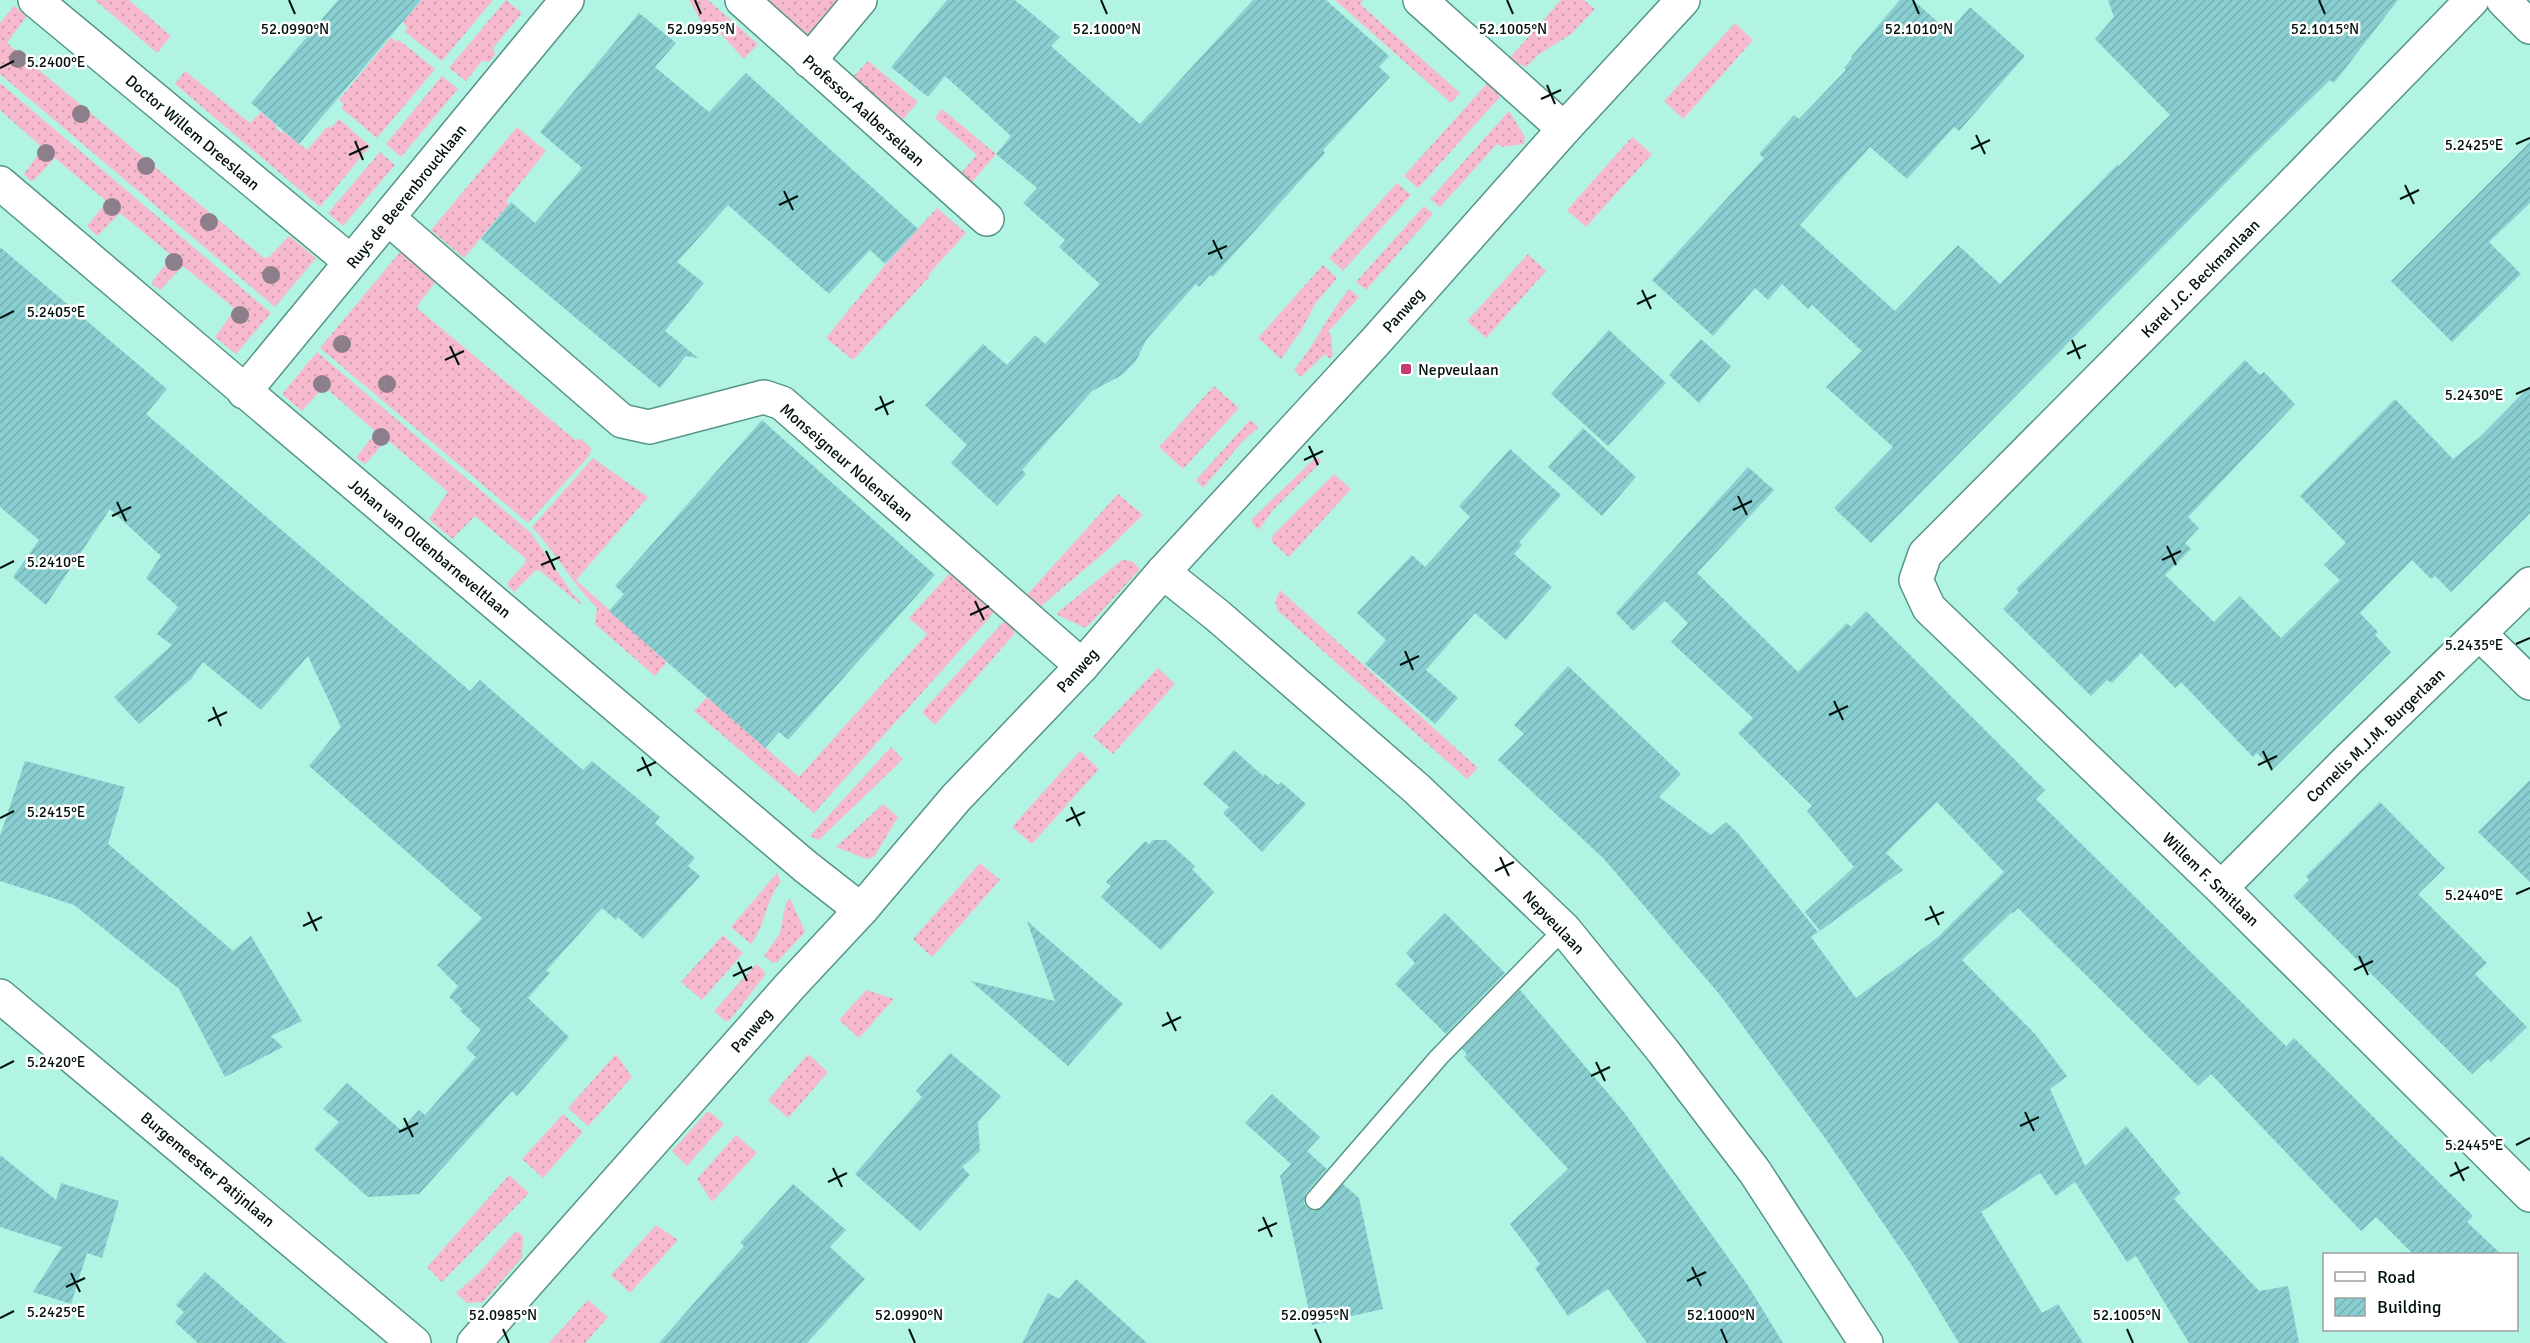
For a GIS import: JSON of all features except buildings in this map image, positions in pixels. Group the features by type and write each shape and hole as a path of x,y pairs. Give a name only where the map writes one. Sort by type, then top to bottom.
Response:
{"street":[{"name":"Doctor Willem Dreeslaan","path":"35,0 351,262"},
{"name":"Ruys de Beerenbroucklaan","path":"244,392 567,0"},
{"name":"Professor Aalberselaan","path":"742,0 987,219"},
{"path":"809,61 860,0"},
{"path":"1420,0 1564,129"},
{"name":"Panweg","path":"474,1343 790,985 861,910 956,798 1082,666 1163,572 1376,341 1564,129 1683,0"},
{"name":"Karel J.C. Beckmanlaan","path":"1925,554 2288,189 2472,0"},
{"path":"2503,0 2530,27"},
{"name":"Johan van Oldenbarneveltlaan","path":"0,183 806,867 861,910"},
{"name":"Monseigneur Nolenslaan","path":"388,218 622,421 649,427 764,397 782,403 1082,666"},
{"name":"Willem F. Smitlaan","path":"1925,554 1916,580 1929,608 2221,888 2530,1195"},
{"name":"Nepveulaan","path":"1163,572 1218,616 1417,789 1564,928 1663,1051 1755,1172 1866,1343"},
{"name":"Cornelis M.J.M. Burgerlaan","path":"2221,888 2347,761 2481,634 2530,584"},
{"path":"2481,634 2530,683"},
{"name":"Burgemeester Patijnlaan","path":"0,996 414,1343"}],"lane":[{"path":"1315,1200 1439,1057 1564,928"}],"shaded area":[{"path":"95,0 129,0 171,36 157,53"},
{"path":"422,0 493,0 442,61 405,32 407,28 403,22"},
{"path":"506,0 522,13 493,48 495,55 489,62 482,61 466,81 449,68"},
{"path":"689,0 708,0 758,44 744,59 722,35 701,21"},
{"path":"759,0 838,0 806,39"},
{"path":"1335,0 1363,0 1360,4 1460,93 1451,103"},
{"path":"1561,0 1584,0 1595,9 1571,34 1538,55 1526,67 1509,59"},
{"path":"14,6 27,16 8,44 264,258 269,257 289,236 316,258 275,307 0,74 0,23"},
{"path":"1735,23 1753,40 1683,119 1664,101"},
{"path":"391,37 396,42 399,40 435,69 377,138 341,108 344,104 339,100"},
{"path":"868,61 918,102 898,125 849,81"},
{"path":"185,71 250,123 261,112 282,133 283,131 307,150 328,126 331,128 339,119 370,146 320,207 175,84"},
{"path":"442,76 458,89 401,157 386,144"},
{"path":"1490,80 1500,97 1418,188 1404,176"},
{"path":"0,83 271,313 236,354 215,337 234,308 183,266 160,290 152,284 171,255 120,213 97,236 87,226 106,203 105,200 55,158 34,180 31,181 24,174 43,148 0,110"},
{"path":"942,109 996,154 967,188 957,178 977,155 935,118"},
{"path":"1509,111 1525,137 1524,144 1502,147 1497,144 1440,207 1430,199"},
{"path":"517,127 546,151 506,201 509,204 464,258 431,230"},
{"path":"1632,137 1652,154 1586,227 1567,210"},
{"path":"380,152 395,165 343,226 328,213"},
{"path":"1397,183 1411,195 1343,271 1329,258"},
{"path":"1424,206 1433,214 1366,290 1356,282"},
{"path":"937,208 966,233 853,360 826,338 886,264"},
{"path":"400,252 436,281 418,305 418,309 575,440 581,439 592,449 590,455 528,523 320,348"},
{"path":"1528,254 1546,271 1486,338 1467,321"},
{"path":"1323,265 1337,278 1315,304 1301,331 1281,359 1258,338"},
{"path":"1349,289 1359,297 1328,332 1331,335 1333,356 1330,359 1325,354 1301,377 1294,370"},
{"path":"317,352 531,533 572,593 581,602 580,604 539,570 535,571 514,592 508,586 508,582 526,562 525,558 475,516 452,539 429,519 448,492 389,441 385,442 365,464 356,458 376,432 326,388 322,389 302,411 282,394"},
{"path":"1214,386 1239,408 1183,469 1159,447"},
{"path":"1250,420 1259,427 1243,441 1203,488 1196,480"},
{"path":"593,458 648,497 576,580 667,662 655,676 595,624 597,608 532,527"},
{"path":"1315,458 1319,458 1321,462 1272,511 1259,530 1252,523 1252,519"},
{"path":"1334,474 1351,489 1289,557 1271,541 1273,535"},
{"path":"1118,494 1143,515 1106,551 1040,607 1024,598"},
{"path":"1122,560 1132,561 1140,569 1085,628 1056,614"},
{"path":"953,570 997,609 814,813 694,711 707,697 799,777 927,634 909,618"},
{"path":"1280,590 1478,768 1467,779 1278,611 1275,602"},
{"path":"1008,617 1015,633 935,725 922,712"},
{"path":"1158,668 1175,684 1113,754 1093,737"},
{"path":"891,747 903,759 819,840 810,836"},
{"path":"1080,751 1099,769 1032,844 1012,827"},
{"path":"883,804 898,817 874,857 867,859 836,847"},
{"path":"980,863 1000,880 932,957 913,939"},
{"path":"777,873 781,881 751,944 731,927"},
{"path":"790,898 805,932 777,962 773,963 764,956 780,933 786,903"},
{"path":"723,935 743,953 702,1000 681,982"},
{"path":"756,964 765,975 730,1020 725,1021 714,1011"},
{"path":"866,990 894,999 859,1038 839,1020"},
{"path":"616,1054 632,1077 588,1126 568,1108"},
{"path":"808,1054 828,1072 788,1118 768,1100"},
{"path":"707,1112 724,1124 687,1166 672,1151"},
{"path":"563,1114 583,1132 543,1178 522,1159"},
{"path":"736,1135 757,1153 712,1202 697,1179"},
{"path":"509,1175 529,1193 442,1282 427,1267"},
{"path":"656,1225 678,1240 630,1293 611,1275"},
{"path":"516,1231 523,1236 522,1258 483,1302 467,1303 456,1293 478,1274"},
{"path":"588,1300 608,1317 585,1343 549,1343"}],"place":[{"name":"Nepveulaan","path":"1406,369"}]}
